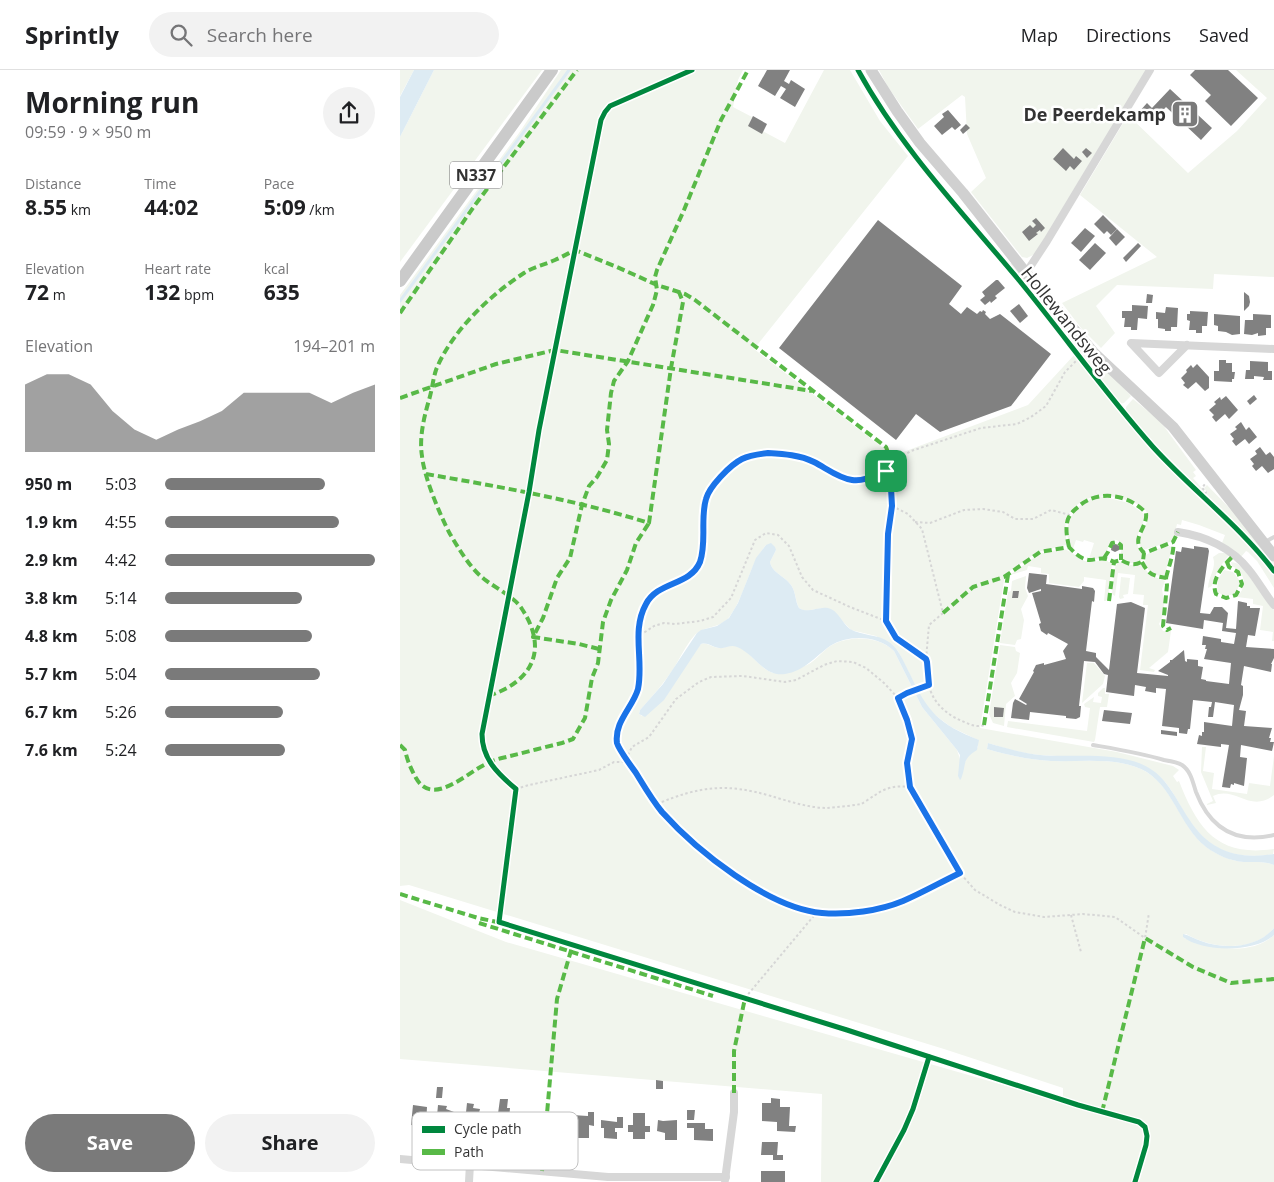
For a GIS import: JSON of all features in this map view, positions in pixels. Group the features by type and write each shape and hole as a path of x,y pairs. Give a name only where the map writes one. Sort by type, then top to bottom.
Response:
{"main road":[{"name":"N337","path":"400,281 552,70"},
{"name":"Hollewandsweg","path":"871,70 920,143 1026,273 1094,353 1173,427 1269,540 1274,556"}],"street":[{"name":"Hollewandsweg","path":"1026,273 1048,241 1150,70"},
{"path":"1187,345 1159,374 1131,343 1140,343 1187,345 1274,349"},
{"path":"1178,532 1210,540 1234,555 1249,570 1274,605"},
{"path":"534,1170 608,1177 725,1179 734,1112 734,1093"},
{"path":"564,1182 566,1173"}],"lane":[{"path":"1093,745 1149,756 1181,765 1190,774 1206,812 1224,830 1236,836 1251,838 1274,835"}],"path":[{"path":"960,873 903,901 888,906 850,912 817,912 794,907 746,883 688,838 657,804 617,744 619,724 637,690 640,673 637,634 639,622 646,603 659,589 686,578 699,564 702,553 706,499 719,477 740,460 768,453 797,456 814,461 826,469 853,480 866,478 886,471 897,459 911,451 981,428 1017,424 1031,417 1046,406 1065,372 1080,357"},
{"path":"886,471 891,488 892,506 888,534 886,621 896,638 926,659"},
{"path":"1201,479 1206,485 1202,488 1206,492 1204,499"},
{"path":"1199,494 1211,505"},
{"path":"892,506 908,514 922,530 943,613 929,624 926,659 929,685 937,702 950,716 972,725 984,725"},
{"path":"915,522 930,523 964,510 983,509 1003,512 1015,519 1034,518 1051,510 1070,514"},
{"path":"637,634 664,623 675,624 700,621 713,617 731,598 755,540 766,533 778,535 789,546 802,577 813,590 886,621"},
{"path":"629,762 628,755 632,747 649,737 676,699 699,682 711,677 743,676 785,682 796,680 824,665 837,661 853,662 866,668 884,682 898,698 912,739 907,763 910,787 960,873 976,890 1000,906 1015,912 1044,917 1100,914 1115,917 1145,938 1149,913"},
{"path":"898,698 929,685"},
{"path":"516,789 599,770 614,762 629,762"},
{"path":"657,804 681,794 714,788 732,788 758,792 791,802 825,808 862,804 883,789 902,786 910,787"},
{"path":"745,998 817,912"},
{"path":"1071,915 1081,952"}],"shaded area":[{"path":"400,70 414,70 400,96"},
{"path":"414,70 434,70 400,137 400,97"},
{"path":"434,70 542,70 400,262 400,137"},
{"path":"561,70 743,70 738,80 733,107 752,117 749,124 785,143 824,70 850,70 880,121 908,156 754,349 882,447 898,454 1028,405 1075,354 1151,448 1254,549 1274,575 1274,588 1257,561 1248,552 1246,551 1241,557 1222,543 1225,535 1182,520 1181,525 1177,524 1173,541 1143,550 1139,540 1148,516 1140,505 1110,496 1087,499 1068,515 1065,526 1066,545 1038,552 1005,574 980,728 1117,752 1173,766 1179,770 1173,776 1177,782 1179,781 1194,813 1213,836 1224,844 1238,849 1274,849 1273,854 1247,856 1224,851 1214,846 1196,830 1161,777 1146,769 1129,763 1104,758 1033,754 988,743 987,749 1027,758 1051,761 1108,761 1131,765 1141,769 1161,785 1191,830 1209,849 1235,861 1263,862 1274,865 1274,928 1265,936 1255,942 1232,946 1208,943 1186,934 1183,935 1184,938 1206,945 1242,948 1265,942 1274,935 1274,1182 1137,1182 1147,1149 1148,1132 1145,1125 1139,1120 1063,1098 1063,1088 944,1049 409,885 400,886 400,295 519,133","holes":["766,545 776,550 770,562 771,566 791,585 799,608 805,611 822,608 832,610 851,630 876,636 898,651 922,699 931,712 951,727 978,740 978,747 967,757 963,768 957,750 922,707 894,651 881,642 873,640 856,639 839,642 829,647 807,665 773,673 768,671 741,648 731,645 717,648 701,644 642,716 639,714 640,710 670,674 694,636 703,630 722,623 730,616 740,599 755,562"]},
{"path":"879,70 1146,70 1035,254 1027,258 1022,257 971,192 986,178 967,134 965,97 962,95 918,129 888,87"},
{"path":"1236,70 1274,70 1274,277 1214,274 1213,289 1117,285 1096,306 1115,333 1101,348 1081,328 1062,303 1157,257 1080,195 1128,115 1188,173 1237,131 1267,98"},
{"path":"1012,263 1131,396 1124,403 1120,404 1008,264"},
{"path":"1133,399 1160,421 1196,470 1193,472 1196,476 1193,478 1205,492 1205,496 1155,445 1126,411 1126,407"},
{"path":"1207,485 1241,520 1274,562 1274,567 1258,546 1207,498 1207,492 1204,488"},
{"path":"1100,496 1129,503 1144,514 1144,521 1137,540 1143,557 1141,561 1133,563 1123,560 1121,553 1122,544 1115,540 1110,543 1105,555 1096,559 1089,559 1094,543 1076,540 1073,549 1067,532 1072,516 1084,503"},
{"path":"771,543 776,550 770,562 771,566 791,585 799,608 802,610 831,609 850,629 885,639 899,653 923,699 936,716 954,728 979,740 977,750 966,760 960,780 958,776 960,755 957,750 922,707 894,651 880,642 871,639 854,638 837,642 804,667 785,674 777,674 765,669 737,647 719,648 701,644 664,700 645,717 639,714 640,710 663,684 697,633 701,630 717,626 729,618 738,603 756,558 766,545"},
{"path":"1170,546 1173,549 1165,574 1161,576 1151,574 1145,564 1146,555 1156,549"},
{"path":"1061,549 1069,551 1087,562 1104,559 1112,564 1106,601 1104,601 1106,580 1084,577 1084,581 1079,587 1049,583 1049,574 1041,573 1041,568 1028,566 1027,570 1010,575 1039,554"},
{"path":"1219,553 1229,555 1219,569 1212,586 1208,588 1214,565 1213,557"},
{"path":"1119,562 1130,565 1141,564 1150,575 1165,581 1162,589 1163,615 1159,624 1163,631 1171,631 1168,652 1149,668 1155,670 1154,672 1140,670 1148,605 1143,605 1144,595 1133,594 1135,575 1118,573 1115,596 1112,594 1115,567"},
{"path":"1231,562 1242,567 1274,610 1274,641 1272,641 1273,632 1260,630 1263,606 1253,604 1253,599 1237,597 1242,589 1244,580 1240,572 1232,566"},
{"path":"1224,570 1233,572 1240,581 1237,591 1231,595 1222,595 1217,591 1218,579"},
{"path":"1026,576 1025,588 1028,596 1021,609 1024,620 1021,639 1017,640 1015,645 1000,643 1008,592 1011,591 1012,581"},
{"path":"1121,577 1130,578 1128,594 1123,595 1124,598 1120,599 1119,597"},
{"path":"1000,645 1015,647 1016,651 1020,653 1017,673 1011,683 1015,696 1006,704 1004,726 993,723 989,714"},
{"path":"1087,663 1094,663 1105,676 1103,684 1082,703"},
{"path":"1105,688 1105,694 1109,694 1107,707 1100,707 1094,742 1007,727 1008,721 1087,731 1090,708 1085,707 1084,704 1094,697 1093,702 1101,703 1102,697 1098,696 1098,693"},
{"path":"988,743 1020,752 1040,755 1110,757 1137,762 1162,778 1197,830 1215,846 1226,851 1248,856 1274,854 1274,865 1263,862 1244,862 1229,859 1206,847 1189,828 1161,785 1141,769 1131,765 1108,761 1051,761 1027,758 987,749"},
{"path":"1202,747 1206,747 1203,771 1214,773 1212,789 1247,794 1249,783 1270,786 1274,756 1274,795 1257,802 1228,794 1221,794 1213,796 1216,803 1207,805 1213,801 1201,772"},
{"path":"400,900 506,942 1135,1123 1141,1127 1144,1133 1144,1141 1141,1159 1133,1182 821,1182 822,1094 400,1059"},
{"path":"1274,928 1274,935 1265,941 1242,947 1215,948 1203,946 1183,937 1183,934 1210,944 1230,946 1259,940"}],"building":[{"path":"767,70 790,70 784,81 789,84 791,80 805,89 795,107 780,98 786,89 781,86 775,96 758,86"},
{"path":"1195,70 1228,70 1258,98 1231,126 1205,101 1211,95 1190,75"},
{"name":"De Peerdekamp","path":"1170,89 1212,128 1201,140 1166,107 1151,123 1139,112 1147,103 1152,108"},
{"path":"948,110 961,125 955,130 952,127 942,135 934,126 944,117 942,114"},
{"path":"753,116 767,124 762,134 748,126"},
{"path":"966,124 970,128 963,134 960,130"},
{"path":"1063,148 1074,159 1076,156 1082,161 1074,170 1070,166 1066,171 1053,159"},
{"path":"1086,148 1092,153 1087,158 1082,152"},
{"path":"1103,215 1117,229 1111,235 1107,231 1104,234 1094,224"},
{"path":"1036,218 1045,228 1041,232 1040,230 1036,233 1038,234 1029,241 1022,232 1030,225 1033,228 1036,225 1032,221"},
{"path":"878,220 962,286 949,304 961,314 967,307 977,314 983,310 990,319 1000,314 1051,354 1011,406 940,432 916,414 896,440 779,348"},
{"path":"1085,228 1095,236 1081,252 1071,243"},
{"path":"1117,229 1125,237 1116,246 1109,238"},
{"path":"1095,243 1106,253 1090,270 1079,260"},
{"path":"1138,243 1141,246 1126,262 1123,258"},
{"path":"996,280 1005,288 995,296 997,298 985,305 980,300 985,296 982,292"},
{"path":"1244,292 1249,296 1250,302 1244,311"},
{"path":"1147,294 1153,295 1152,303 1146,303"},
{"path":"1019,304 1028,316 1020,323 1010,311"},
{"path":"1132,305 1148,306 1147,319 1138,318 1137,330 1131,330 1131,327 1124,327 1125,318 1122,318 1122,311 1132,311"},
{"path":"1166,307 1178,308 1177,327 1171,327 1171,331 1158,328 1158,319 1156,319 1156,312 1165,313"},
{"path":"1190,311 1208,312 1207,326 1202,326 1202,333 1196,333 1196,330 1189,330 1190,321 1187,320 1187,314 1190,314"},
{"path":"1214,314 1240,316 1240,334 1232,335 1218,331 1218,326 1214,325"},
{"path":"1253,314 1271,315 1271,328 1266,328 1266,335 1258,336 1258,333 1252,335 1244,334 1245,320 1253,320"},
{"path":"1219,360 1226,360 1226,363 1232,363 1232,372 1235,372 1232,382 1214,381 1214,371 1219,371"},
{"path":"1250,361 1268,362 1268,371 1272,371 1272,380 1263,380 1264,377 1254,376 1254,379 1245,379 1246,370 1250,370"},
{"path":"1197,364 1209,377 1209,388 1205,391 1196,382 1188,389 1183,385 1185,383 1181,378 1187,372 1186,370 1191,365 1193,368"},
{"path":"1254,395 1257,399 1250,405 1247,401"},
{"path":"1226,396 1238,410 1229,419 1225,414 1216,422 1212,417 1214,415 1209,410 1220,397 1221,400"},
{"path":"1241,422 1246,430 1249,427 1257,437 1249,444 1245,439 1236,446 1230,434 1237,429 1235,427"},
{"path":"1260,447 1266,455 1270,452 1274,457 1274,469 1268,473 1262,466 1256,471 1252,466 1254,464 1250,459 1257,454 1255,451"},
{"path":"1116,544 1119,546 1119,550 1115,552 1111,550 1112,545"},
{"path":"1194,546 1208,548 1209,551 1200,613 1210,614 1214,607 1222,607 1228,613 1226,628 1236,629 1238,601 1247,603 1247,606 1250,606 1250,608 1260,608 1255,636 1248,635 1246,647 1274,649 1271,672 1244,666 1241,685 1243,686 1243,695 1239,710 1246,711 1244,726 1272,728 1269,738 1271,738 1270,742 1274,742 1272,751 1241,745 1240,757 1247,758 1244,786 1234,783 1234,785 1231,784 1230,788 1222,787 1229,745 1221,744 1221,747 1197,744 1199,735 1202,736 1202,732 1204,732 1204,722 1232,726 1234,705 1215,702 1213,717 1208,717 1209,707 1211,707 1212,702 1193,700 1190,729 1188,729 1187,734 1179,733 1179,728 1162,726 1166,689 1156,688 1156,693 1145,691 1146,687 1135,685 1134,696 1106,692 1108,675 1104,674 1095,662 1084,661 1079,706 1081,706 1080,717 1076,719 1066,718 1066,716 1030,712 1029,720 1011,718 1015,699 1027,704 1019,699 1036,665 1044,663 1044,665 1066,659 1063,651 1068,644 1041,631 1039,624 1041,623 1032,593 1041,591 1041,589 1029,593 1027,588 1029,573 1047,575 1046,584 1082,589 1082,586 1093,588 1095,591 1094,602 1092,601 1086,651 1096,653 1096,657 1109,670 1117,604 1131,602 1145,608 1137,673 1168,676 1158,671 1184,650 1185,661 1187,662 1187,659 1198,660 1198,666 1203,667 1201,679 1229,684 1231,663 1204,659 1207,649 1205,649 1206,645 1202,645 1203,636 1221,639 1221,642 1234,644 1236,633 1222,631 1223,623 1204,620 1203,629 1166,623 1176,551 1181,552 1182,547 1194,549"},
{"path":"1013,591 1019,591 1018,598 1012,598"},
{"path":"994,707 1004,708 1003,717 994,717"},
{"path":"1104,710 1132,713 1130,724 1102,721"},
{"path":"1161,730 1177,732 1177,736 1161,734"},
{"path":"656,1080 663,1081 663,1089 656,1089"},
{"path":"437,1087 443,1087 442,1098 436,1098"},
{"path":"771,1098 780,1099 780,1107 790,1107 789,1126 796,1126 795,1132 777,1131 777,1122 762,1121 762,1103 771,1103"},
{"path":"500,1099 508,1099 507,1108 510,1108 510,1112 498,1112"},
{"path":"467,1103 474,1104 473,1108 480,1109 479,1112 466,1112"},
{"path":"413,1105 427,1107 427,1112 412,1112"},
{"path":"438,1105 447,1106 446,1109 454,1112 437,1112"},
{"path":"687,1110 695,1110 694,1120 687,1120"},
{"path":"588,1112 594,1112 594,1126 589,1125 589,1138 578,1138 578,1115 588,1116"},
{"path":"633,1113 645,1113 645,1126 650,1126 650,1132 645,1132 645,1139 633,1139 633,1132 628,1132 628,1125 633,1125"},
{"path":"617,1117 623,1117 623,1128 615,1128 617,1139 604,1138 604,1128 601,1128 601,1120 617,1122"},
{"path":"658,1120 677,1120 677,1140 665,1140 665,1133 657,1131"},
{"path":"687,1123 705,1123 705,1129 713,1129 713,1141 694,1140 694,1128 687,1128"},
{"path":"762,1142 778,1142 777,1155 783,1155 783,1160 773,1160 773,1155 761,1155"},
{"path":"761,1171 785,1171 785,1182 761,1182"}],"waterway":[{"path":"400,301 569,70"}],"marked path":[{"path":"400,313 475,205 577,70"},
{"path":"599,649 533,637 543,618 557,578 570,558 582,505 589,486 607,460 609,444 607,430 614,381 628,361 653,305 657,290 655,277 657,270 721,120 748,70"},
{"path":"488,696 516,682 525,673 532,663 535,651 534,638 530,624 519,605 479,575 465,558 450,534 437,507 423,465 422,435 436,370 451,342 461,328 485,303 527,271 575,250 657,285 685,294 886,447 889,455 886,471"},
{"path":"426,474 566,501 649,523 671,368 683,302 679,292"},
{"path":"400,398 496,364 555,350 812,391"},
{"path":"1069,547 1067,526 1072,512 1086,501 1103,496 1113,496 1131,502 1146,513 1146,519 1138,543 1144,553"},
{"path":"400,745 405,750 416,778 423,786 431,790 451,785 493,761 573,739 585,718 592,678 598,663 603,622 611,600 627,570 636,543 649,523"},
{"path":"943,613 973,587 1004,577 1040,552 1069,547 1088,560 1107,559 1114,562 1121,560 1135,564 1143,561 1144,553 1173,542 1178,532"},
{"path":"1104,558 1112,543 1117,542 1121,545 1121,560"},
{"path":"1166,578 1173,543"},
{"path":"1227,562 1229,567 1238,572 1242,584 1236,595 1226,598 1216,594 1215,583 1219,573 1226,563 1230,559 1234,555"},
{"path":"1109,601 1114,562"},
{"path":"1142,562 1151,574 1166,578 1163,626 1167,630 1171,628"},
{"path":"984,725 1008,575"},
{"path":"400,894 478,918 502,923"},
{"path":"479,923 713,996"},
{"path":"1102,1112 1145,938 1193,967 1231,983 1274,979"},
{"path":"547,1112 557,999 572,947"},
{"path":"734,1093 734,1051 745,998"}],"cycle path":[{"path":"692,70 610,106 601,120 539,430 529,492 482,734 485,751 492,765 516,789 499,922 847,1030 1078,1105 1139,1122 1145,1127 1147,1136 1135,1182"},
{"path":"858,70 893,126 912,152 1018,279 1135,427 1168,463 1246,538 1274,571"},
{"path":"876,1182 913,1109 929,1057"}],"place":[{"name":"De Peerdekamp","path":"1185,114"}],"route":[{"path":"768,453 797,456 814,461 838,475 853,480 886,471 891,488 892,506 888,534 886,621 896,638 926,659 929,685 898,698 912,739 907,763 908,780 910,787 960,873 903,901 888,906 850,912 822,913 794,907 746,883 688,838 662,812 617,744 619,724 637,690 640,673 637,634 646,603 659,589 686,578 699,564 702,553 706,499 719,477 740,460 768,453"}]}
